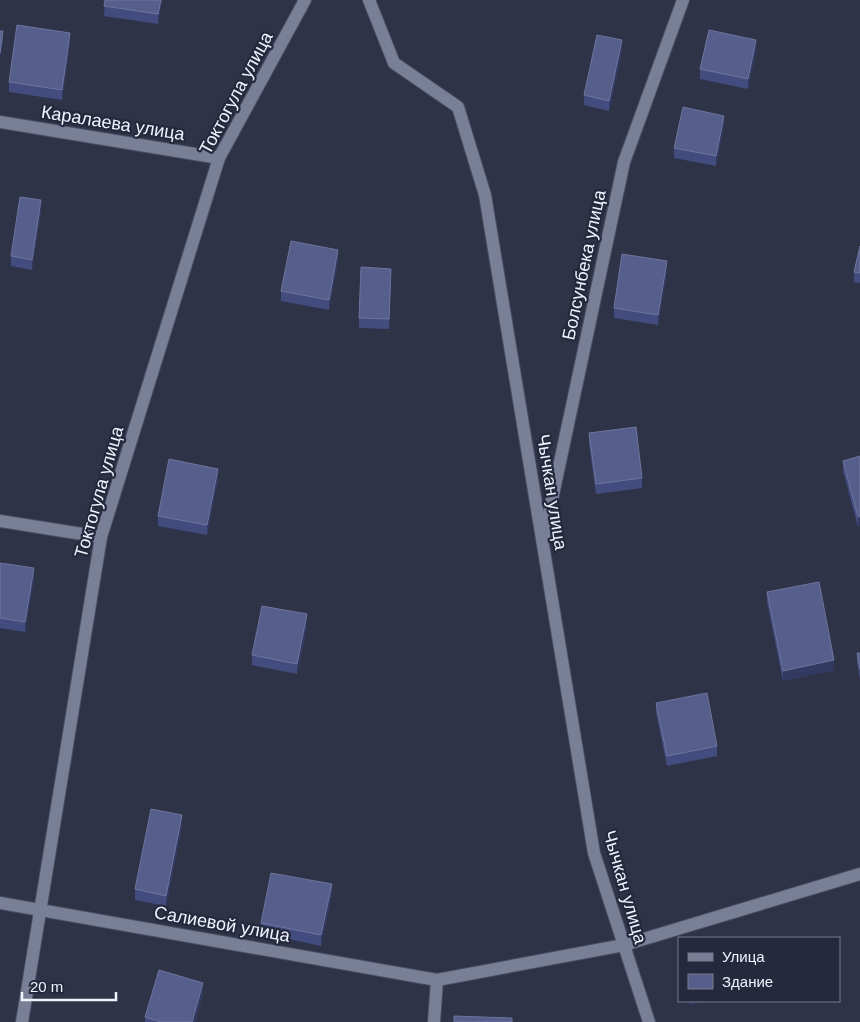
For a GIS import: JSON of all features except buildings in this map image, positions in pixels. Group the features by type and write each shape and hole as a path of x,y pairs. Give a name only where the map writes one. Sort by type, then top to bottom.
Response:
{"street":[{"name":"Токтогула улица","path":"22,1022 101,537 219,158 305,0"},
{"name":"Чычкан улица","path":"369,0 394,63 458,107 485,195 594,853 649,1022"},
{"name":"Болсунбека улица","path":"543,544 624,162 683,0"},
{"name":"Каралаева улица","path":"0,122 219,158"},
{"path":"0,521 101,537"},
{"path":"434,1022 437,980 624,945 860,874"},
{"name":"Салиевой улица","path":"0,903 437,980"}]}
